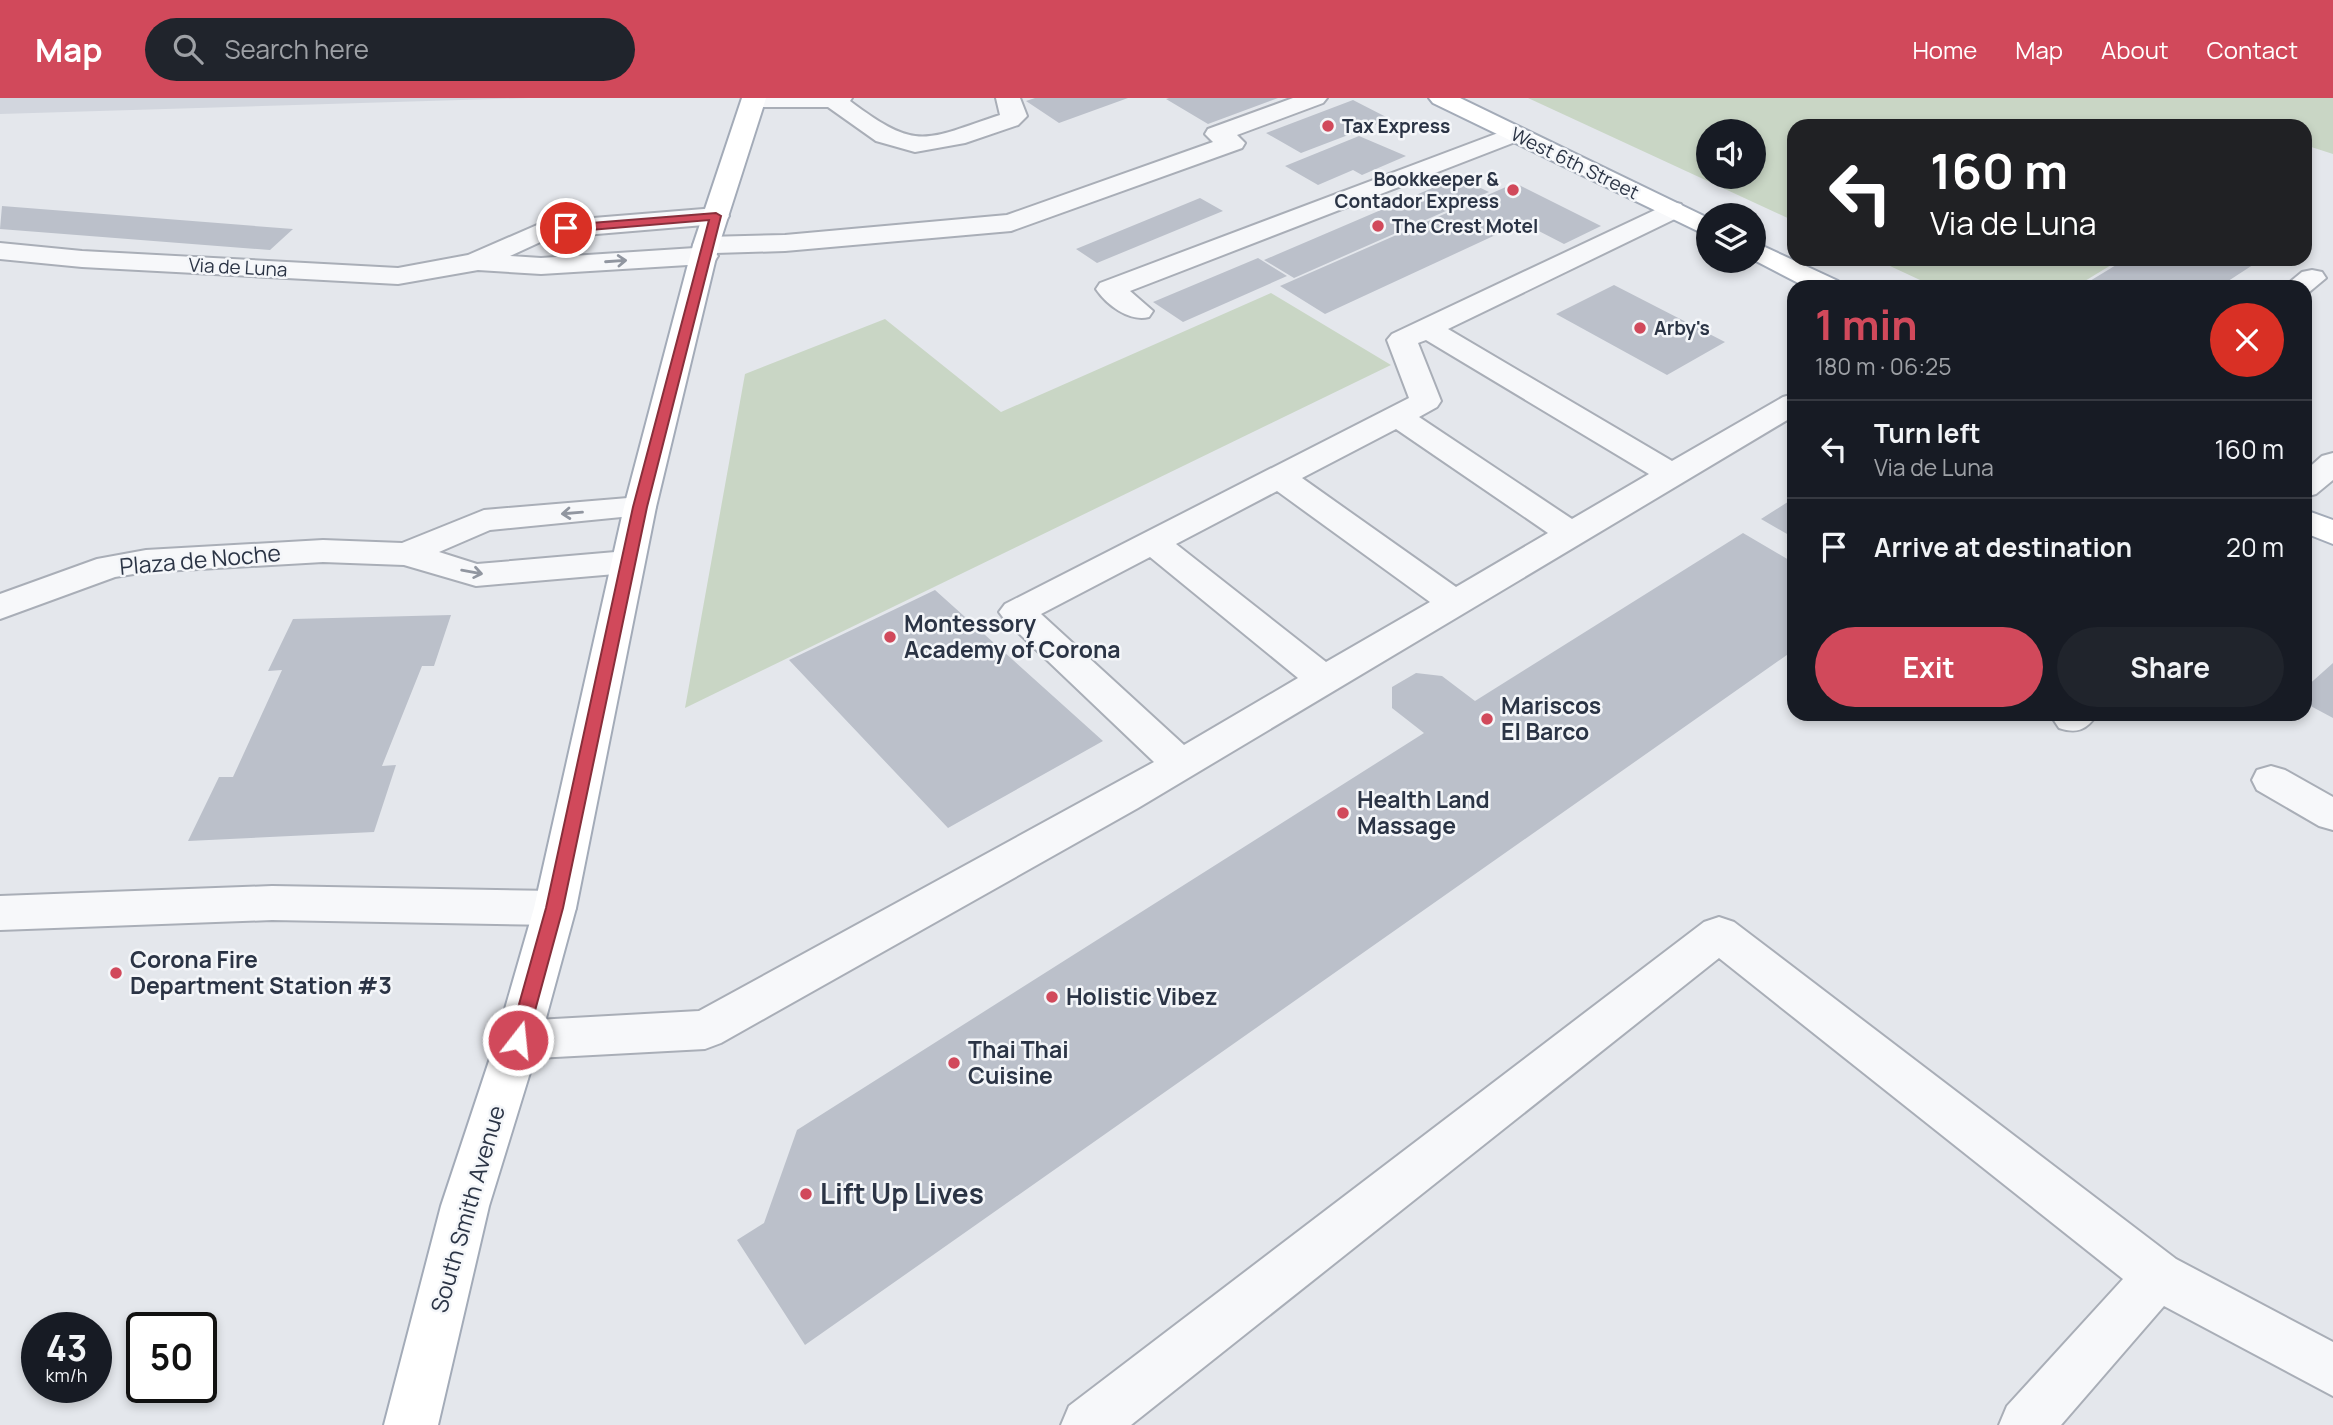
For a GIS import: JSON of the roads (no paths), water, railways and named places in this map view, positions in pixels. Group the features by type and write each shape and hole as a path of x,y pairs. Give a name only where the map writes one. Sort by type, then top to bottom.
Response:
{"main road":[{"name":"West 6th Street","path":"1441,98 1696,222"},
{"name":"South Smith Avenue","path":"411,1425 465,1206 518,1040 555,908 640,507 709,239 754,99"},
{"path":"1766,256 1814,280"},
{"path":"2312,523 2333,533"}],"street":[{"path":"754,99 837,99 888,137 916,146 934,144 1009,120 1015,116 1008,98"},
{"path":"709,239 785,243 1012,223 1233,143 1217,134 1315,98"},
{"path":"1139,312 1110,289 1514,134"},
{"path":"1181,764 1017,612 1426,401 1402,340 1672,210"},
{"name":"Via de Luna","path":"475,262 544,230 709,239"},
{"name":"Via de Luna","path":"0,251 96,260 398,276 475,262 541,266 709,239"},
{"path":"1427,328 1673,475"},
{"path":"518,1040 705,1030 1181,764 1787,407"},
{"path":"1397,416 1572,534"},
{"path":"2312,481 2333,463"},
{"path":"1279,477 1455,603"},
{"name":"Plaza de Noche","path":"406,554 484,520 640,507"},
{"path":"1152,542 1324,680"},
{"name":"Plaza de Noche","path":"0,607 109,567 146,561 323,551 406,554 476,575 627,562"},
{"path":"2270,780 2333,816"},
{"path":"0,913 272,903 555,908"},
{"path":"1088,1425 1719,934 2158,1276 2333,1370"},
{"path":"2026,1425 2158,1276"}],"place":[{"name":"Tax Express","path":"1328,126"},
{"name":"Bookkeeper & Contador Express","path":"1513,190"},
{"name":"The Crest Motel","path":"1378,226"},
{"name":"Arby's","path":"1640,328"},
{"name":"Montessory Academy of Corona","path":"890,637"},
{"name":"Mariscos El Barco","path":"1487,719"},
{"name":"Health Land Massage","path":"1343,813"},
{"name":"Corona Fire Department Station #3","path":"116,973"},
{"name":"Holistic Vibez","path":"1052,997"},
{"name":"Thai Thai Cuisine","path":"954,1063"},
{"name":"Lift Up Lives","path":"806,1194"}]}
